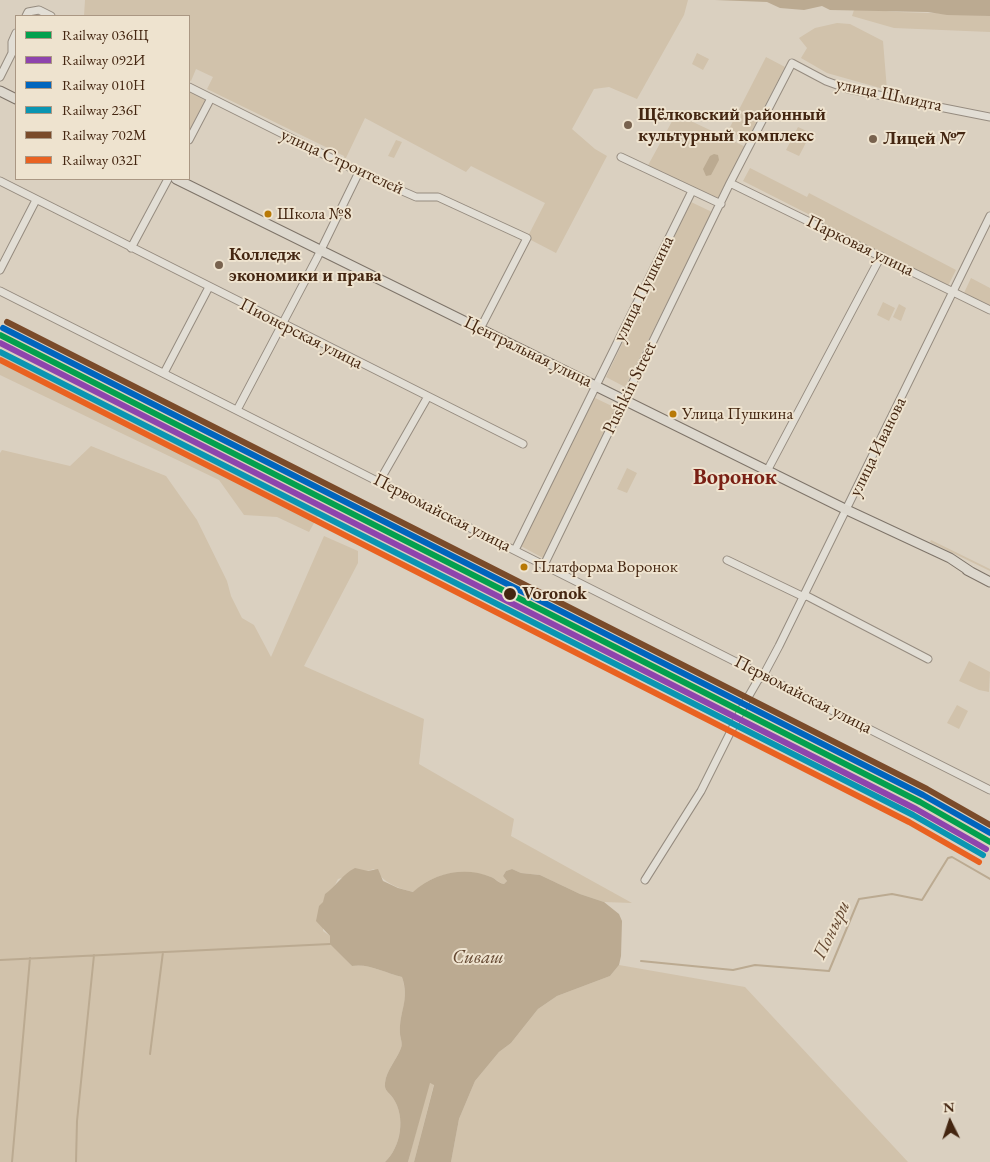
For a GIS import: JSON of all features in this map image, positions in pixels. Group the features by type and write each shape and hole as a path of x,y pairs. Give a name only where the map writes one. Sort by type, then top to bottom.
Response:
{"main road":[{"path":"0,91 15,98"},
{"name":"Центральная улица","path":"178,180 847,510 880,527 895,538 990,582"}],"street":[{"path":"26,15 28,12 39,10 49,15"},
{"path":"0,77 12,54 12,42 15,35"},
{"name":"улица Шмидта","path":"730,182 792,63 826,81 848,89 990,117"},
{"name":"улица Строителей","path":"190,88 359,172 416,197 438,196 526,238 480,329"},
{"path":"190,138 211,98"},
{"path":"620,157 720,204 730,182"},
{"path":"237,410 321,251 359,172"},
{"path":"132,248 167,180"},
{"name":"Пионерская улица","path":"0,181 427,398 523,444"},
{"name":"Парковая улица","path":"730,182 990,310"},
{"name":"улица Пушкина","path":"596,386 692,191"},
{"path":"0,270 36,200"},
{"name":"Pushkin Street","path":"544,565 720,204"},
{"name":"улица Иванова","path":"645,880 701,791 747,699 758,680 763,676 847,510 990,216"},
{"path":"767,471 881,256"},
{"path":"164,373 209,287"},
{"name":"Первомайская улица","path":"0,291 990,790"},
{"name":"Pushkin Street","path":"515,550 596,386"},
{"path":"379,482 427,398"},
{"path":"727,560 804,596 928,659"}],"shaded area":[{"path":"85,0 688,0 684,15 637,99 609,87 594,89 572,129 595,149 607,156 556,253 527,238 545,203 471,166 466,172 365,118 345,160 344,156 207,89 213,77 196,69 190,80 190,15 84,15"},
{"path":"867,9 990,16 990,32 894,28 852,16 854,10"},
{"path":"837,23 850,24 883,41 887,90 827,73 801,58 807,48 799,38 815,28"},
{"path":"697,53 709,59 703,70 692,64"},
{"path":"766,57 785,67 747,140 728,131"},
{"path":"190,91 206,99 190,129"},
{"path":"676,114 748,148 721,204 646,169"},
{"path":"798,127 811,133 799,156 786,150"},
{"path":"396,140 402,142 394,158 388,156"},
{"path":"750,168 807,197 809,193 956,270 948,286 827,228 824,222 743,181"},
{"path":"691,202 712,212 625,387 606,377"},
{"path":"971,278 990,288 990,306 964,293"},
{"path":"883,302 895,308 889,321 877,315"},
{"path":"899,304 906,308 901,321 893,317"},
{"path":"0,354 318,516 309,532 277,517 244,515 219,480 0,375"},
{"path":"593,397 616,408 543,558 519,545"},
{"path":"91,446 166,476 197,520 227,581 231,596 242,618 254,625 271,657 324,536 358,551 358,563 304,666 424,719 419,764 514,819 511,836 632,903 604,902 580,894 540,875 521,873 512,869 506,871 503,876 507,881 504,884 481,874 460,872 439,876 421,885 414,892 391,884 374,869 338,879 333,889 325,894 323,931 330,936 331,944 352,966 370,967 402,977 404,986 405,1000 400,1025 402,1046 387,1074 385,1086 397,1106 400,1132 395,1148 385,1162 0,1162 0,453 2,450 70,466"},
{"path":"627,468 637,473 627,493 617,489"},
{"path":"931,540 990,569 990,571 930,542"},
{"path":"969,661 990,672 989,692 979,690 959,681"},
{"path":"957,705 968,711 959,729 947,723"},
{"path":"619,965 745,987 908,1162 451,1162 459,1119 475,1081 499,1052 511,1043 538,1009 557,996 610,976"},
{"path":"429,1083 434,1084 414,1162 408,1162"}],"water":[{"path":"715,0 990,0 990,16 947,15 928,12 830,10 822,6 804,10 780,8 767,2"},
{"path":"718,155 719,160 711,175 706,176 703,169 710,156"},
{"name":"Сиваш","path":"355,868 368,871 378,869 383,881 413,892 430,880 450,873 460,872 481,874 504,884 507,881 503,876 506,871 512,869 521,873 540,875 580,894 604,902 619,914 622,921 621,956 619,965 610,976 557,996 538,1009 511,1043 499,1052 475,1081 459,1119 451,1162 414,1162 434,1085 430,1083 408,1162 385,1162 395,1148 400,1132 397,1106 385,1086 387,1074 402,1046 400,1025 405,993 402,977 370,967 352,966 330,944 330,936 316,921 319,906 323,902 325,894"}],"waterway":[{"name":"Поныри","path":"641,961 733,970 755,965 829,971 859,899 892,894 922,900 948,858 952,857 990,879"},
{"path":"0,960 330,944"},
{"path":"150,1054 163,952"},
{"path":"76,1162 77,1121 94,955"},
{"path":"12,1162 30,958"}],"rail line":[{"name":"702М","path":"7,322 927,789 990,825"},
{"name":"010Н","path":"3,328 923,795 990,833"},
{"name":"036Щ","path":"0,335 920,802 990,842"},
{"name":"092И","path":"0,343 916,809 986,849"},
{"name":"236Г","path":"0,352 913,815 983,855"},
{"name":"032Г","path":"0,360 909,822 979,862"}],"place":[{"name":"Щёлковский районный культурный комплекс","path":"628,125"},
{"name":"Лицей №7","path":"873,139"},
{"name":"Школа №8","path":"268,214"},
{"name":"Колледж экономики и права","path":"219,265"},
{"name":"Улица Пушкина","path":"673,414"},
{"name":"Платформа Воронок","path":"524,567"},
{"name":"Voronok","path":"510,594"}],"district":[{"name":"Воронок","path":"735,478"}]}
